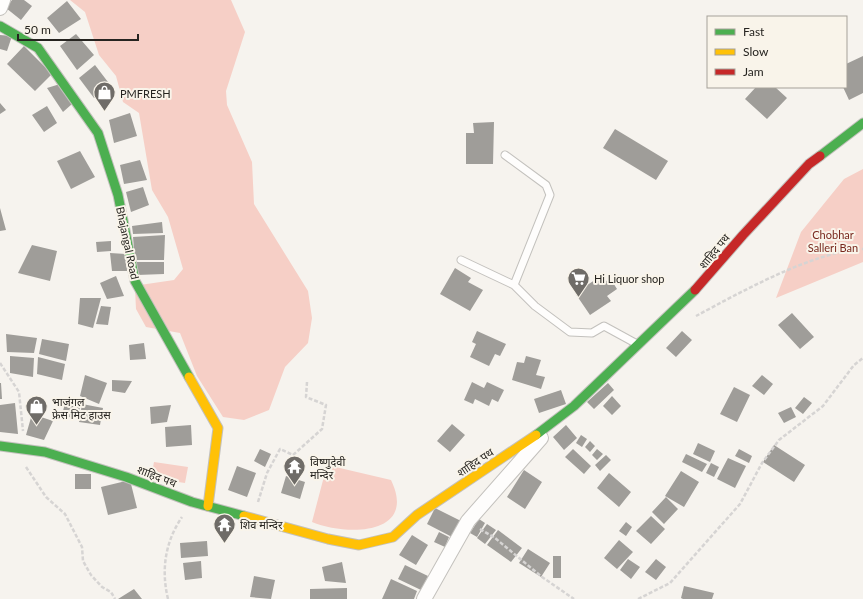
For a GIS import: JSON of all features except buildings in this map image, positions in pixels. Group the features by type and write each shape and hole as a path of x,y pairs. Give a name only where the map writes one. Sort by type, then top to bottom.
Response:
{"street":[{"path":"0,8 2,0"},
{"name":"Bhajangal Road","path":"0,26 38,48 98,133 118,195 135,281 218,428 208,506"},
{"name":"शाहिद पथ","path":"0,446 45,452 126,477 192,502 328,539 359,545 393,537 417,515 554,423 640,345 700,286 743,235 809,164 863,123"},
{"path":"424,599 468,521 554,423"}],"lane":[{"path":"505,155 546,185 550,195 514,285"},
{"path":"461,260 514,285 535,306 570,332 592,333 604,326 640,345"}],"path":[{"path":"689,320 745,290 811,261 852,249 863,249"},
{"path":"638,599 670,583 740,504 762,463 779,440 823,406 854,366 863,358"},
{"path":"0,363 19,392 25,466 46,497 65,514 82,547 84,561 91,575 102,588 111,592 115,599"},
{"path":"252,518 267,473 280,449 293,455 322,429 326,405 306,397 307,382"},
{"path":"168,599 166,588 167,548 170,538 192,502"},
{"path":"468,521 495,538 542,577 574,599"}],"green space":[{"path":"70,0 231,0 245,32 226,91 227,105 252,162 254,204 308,291 312,318 308,343 285,367 269,410 244,420 223,417 197,376 180,333 146,327 136,309 135,289 140,285 174,280 183,269 168,217 152,190 139,113 123,102 116,76 99,55 85,12"},
{"name":"Chobhar Salleri Ban","path":"863,169 863,262 776,298 801,232 844,179"},
{"path":"154,462 188,467 185,483 151,478"},
{"path":"327,465 391,480 397,498 395,512 387,522 374,527 359,530 326,527 312,522"}],"traffic: fast":[{"path":"0,26 38,48 98,133 118,195 135,281 189,377"},
{"path":"820,156 863,123"},
{"path":"536,435 574,406 695,290"},
{"path":"0,446 45,452 126,477 192,502 244,516"}],"traffic: slow":[{"path":"189,377 218,428 208,506"},
{"path":"244,516 328,539 359,545 393,537 417,515 536,435"}],"traffic: jam":[{"path":"695,290 743,235 809,164 820,156"}],"place":[{"name":"PMFRESH","path":"104,112"},
{"name":"Hi Liquor shop","path":"578,298"},
{"name":"भाज‌ं‌‌गल फ्रेस मिट हाउस","path":"37,426"},
{"name":"विष्णुदेवी मन्दिर","path":"295,486"},
{"name":"शिव मन्दिर","path":"224,544"}]}
